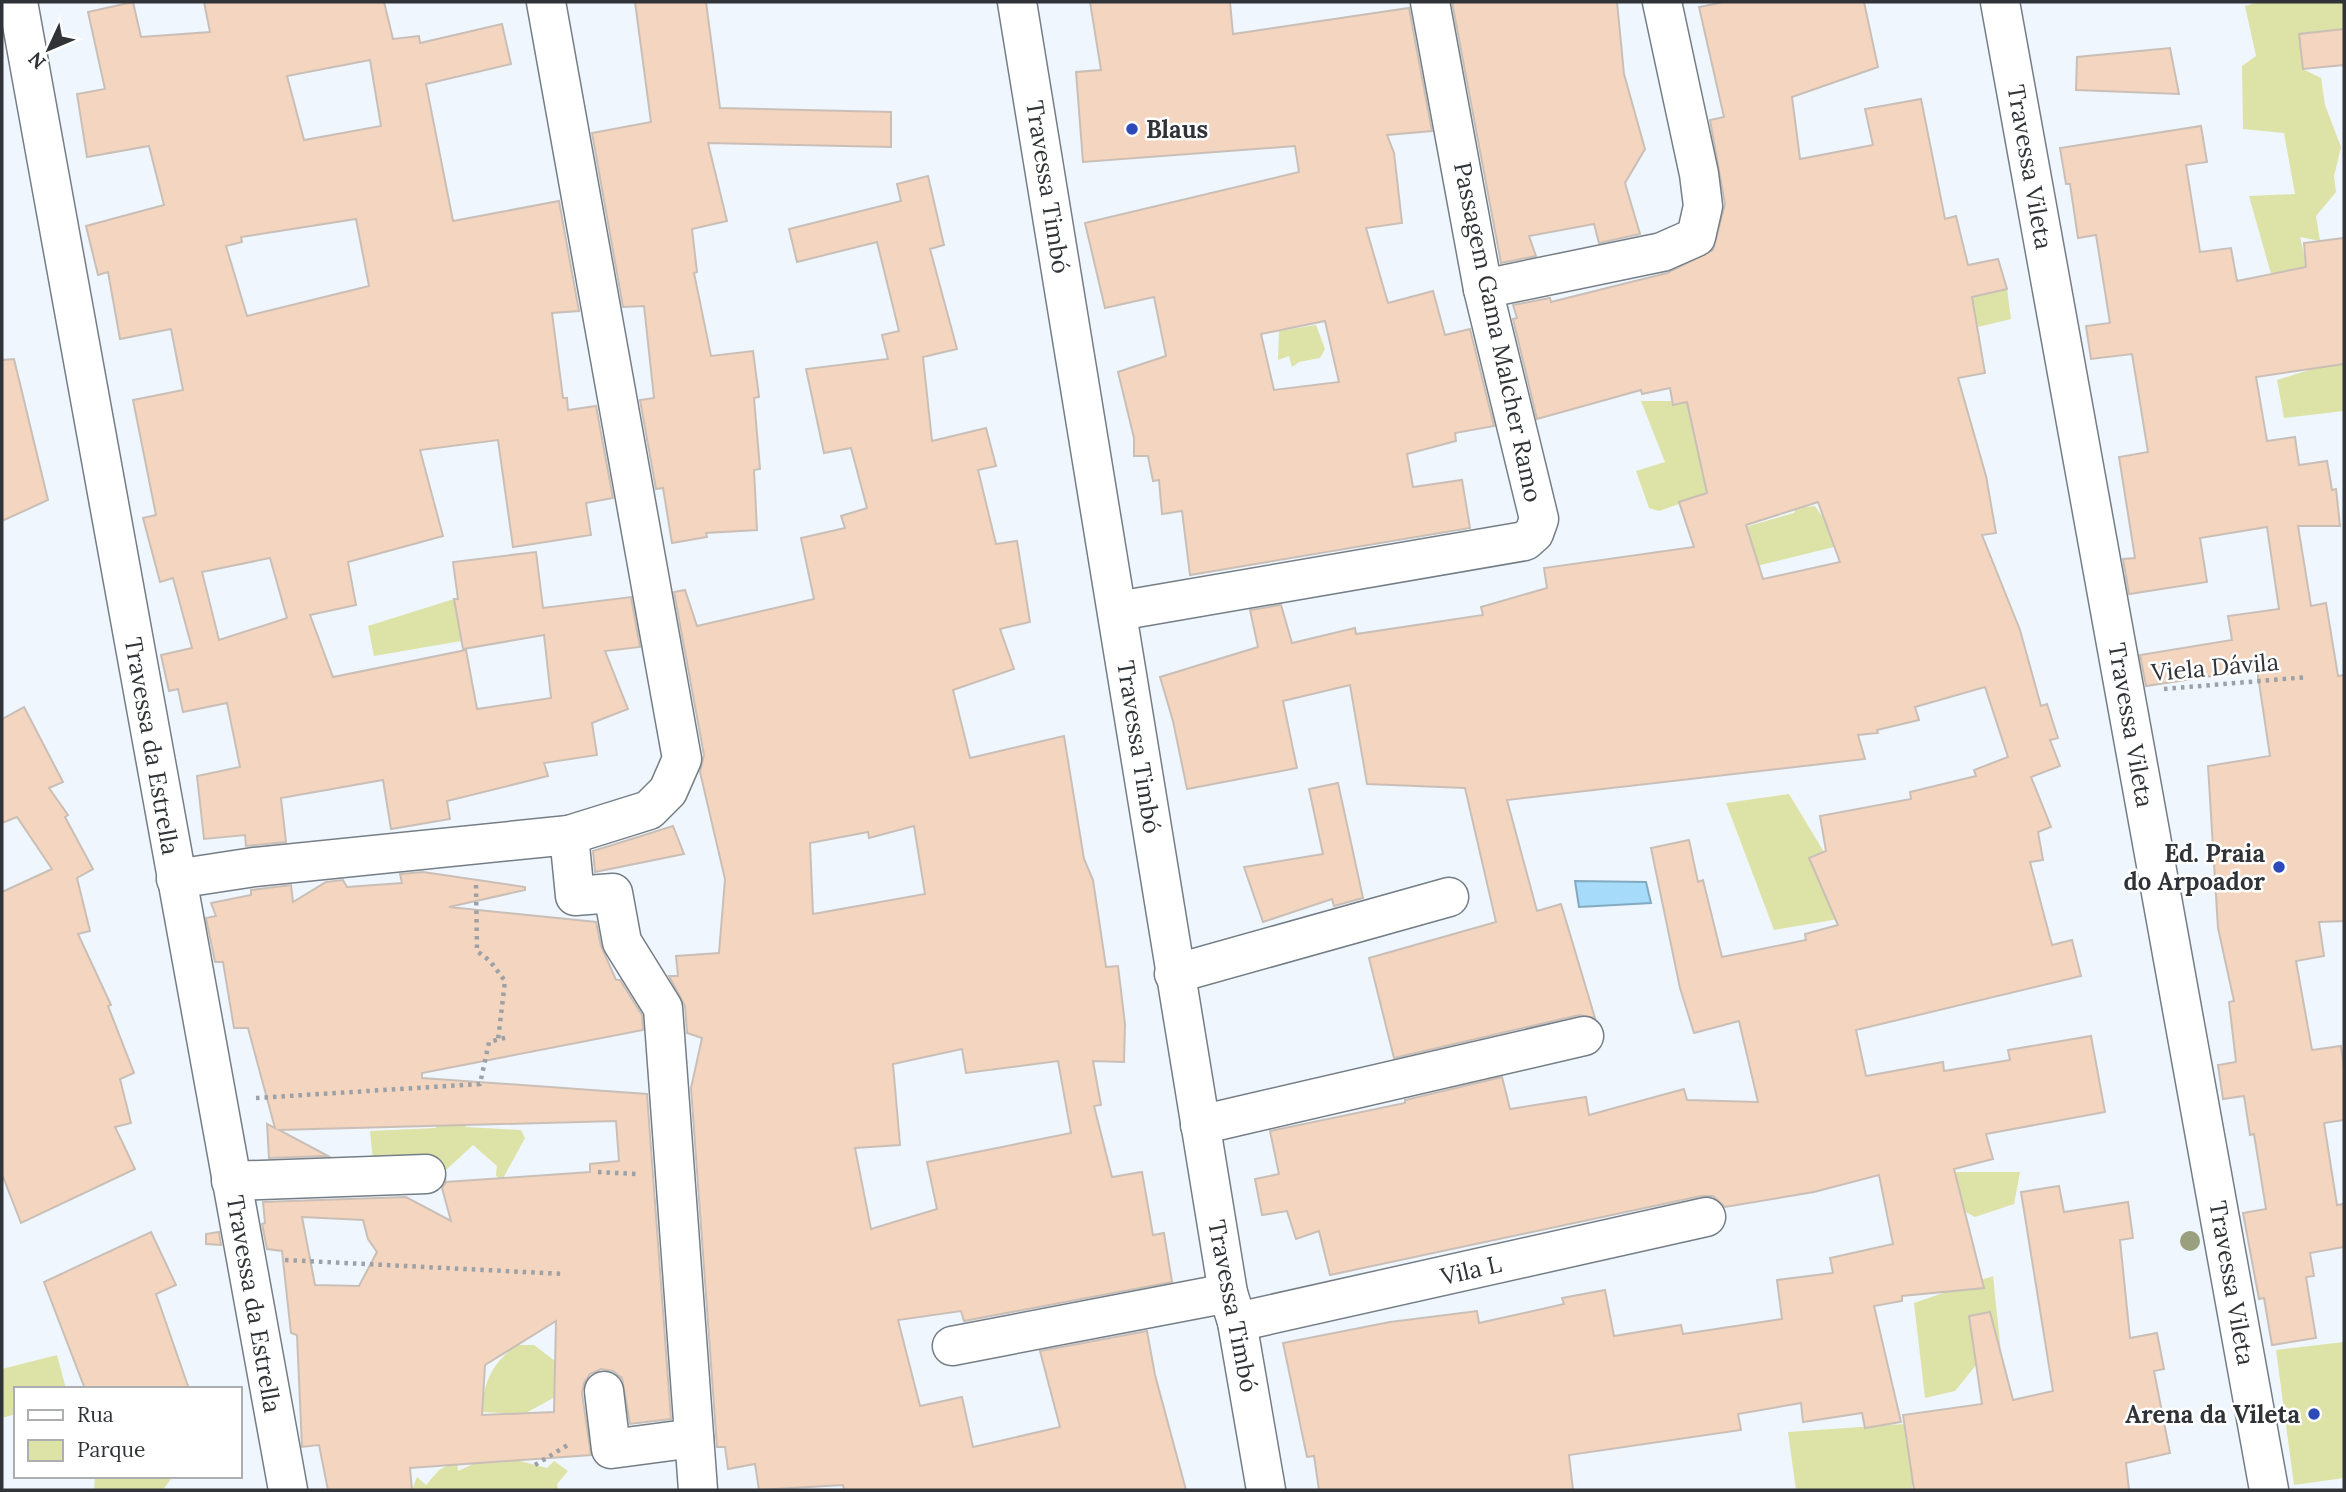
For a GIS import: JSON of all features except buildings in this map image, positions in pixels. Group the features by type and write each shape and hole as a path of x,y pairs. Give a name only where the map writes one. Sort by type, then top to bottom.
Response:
{"street":[{"name":"Travessa da Estrella","path":"18,2 288,1490"},
{"path":"176,879 254,867 569,835 649,810 668,791 682,759 546,2"},
{"name":"Travessa Timbó","path":"1017,2 1118,611 1174,974 1266,1490"},
{"name":"Passagem Gama Malcher Ramo","path":"1118,611 1525,541 1534,533 1539,519 1483,289 1430,2"},
{"path":"1483,289 1662,252 1696,237 1703,206 1699,174 1662,2"},
{"name":"Travessa Vileta","path":"2000,2 2269,1490"},
{"path":"569,835 575,896 613,893 622,942 663,1008 698,1490"},
{"path":"1174,974 1448,897"},
{"path":"1200,1125 1584,1037"},
{"path":"231,1181 426,1174"},
{"name":"Vila L","path":"952,1346 1233,1308 1706,1217"},
{"path":"604,1391 611,1449 694,1438"}],"path":[{"name":"Viela Dávila","path":"2125,692 2308,677"},
{"path":"473,844 476,853 474,931 477,951 490,961 505,981 498,1040"},
{"path":"216,1100 480,1084 489,1042 508,1037"},
{"path":"245,1258 565,1274"}],"green space":[{"path":"2259,2 2344,2 2344,29 2299,34 2303,69 2321,78 2325,105 2341,147 2334,176 2336,192 2316,216 2320,241 2300,237 2307,267 2271,274 2249,196 2295,194 2284,133 2243,129 2242,66 2256,56 2245,6"},
{"path":"2007,289 2011,319 1789,373 1725,488 1659,511 1649,508 1636,471 1665,462 1641,401 1691,401 1966,298"},
{"path":"1316,325 1325,349 1320,358 1299,362 1292,367 1289,356 1278,360 1279,331"},
{"path":"2344,359 2344,411 2284,418 2277,380"},
{"path":"1815,506 1842,545 1703,579 1692,542 1794,513 1796,508"},
{"path":"454,599 461,641 374,656 368,626"},
{"path":"1789,794 1862,915 1774,930 1726,803"},
{"path":"465,1095 466,1127 521,1130 525,1138 501,1182 496,1175 497,1166 473,1145 445,1171 447,1182 440,1183 435,1169 440,1160 429,1156 373,1161 370,1131 436,1128 440,1096"},
{"path":"1943,1172 2020,1172 2014,1204 1975,1217 1964,1211"},
{"path":"1993,1276 2002,1362 1976,1365 1955,1391 1925,1398 1914,1303"},
{"name":"Arena da Vileta","path":"2344,1342 2344,1478 2294,1485 2276,1350"},
{"path":"517,1345 534,1345 555,1361 555,1397 524,1414 481,1412 484,1391 495,1366"},
{"path":"57,1355 65,1387 14,1387 14,1415 2,1418 2,1369"},
{"path":"1904,1424 1906,1443 1924,1449 1911,1490 1796,1490 1788,1432"},
{"path":"480,1451 547,1468 554,1461 568,1471 557,1484 558,1490 412,1490 417,1477 426,1485 439,1470 457,1461 458,1471 471,1465"},
{"path":"95,1478 172,1478 163,1490 94,1490"}],"water":[{"path":"1575,881 1646,882 1651,903 1579,907"}],"place":[{"name":"Blaus","path":"1132,129"},
{"name":"Ed. Praia do Arpoador","path":"2279,867"},
{"name":"Arena da Vileta","path":"2314,1414"}]}
